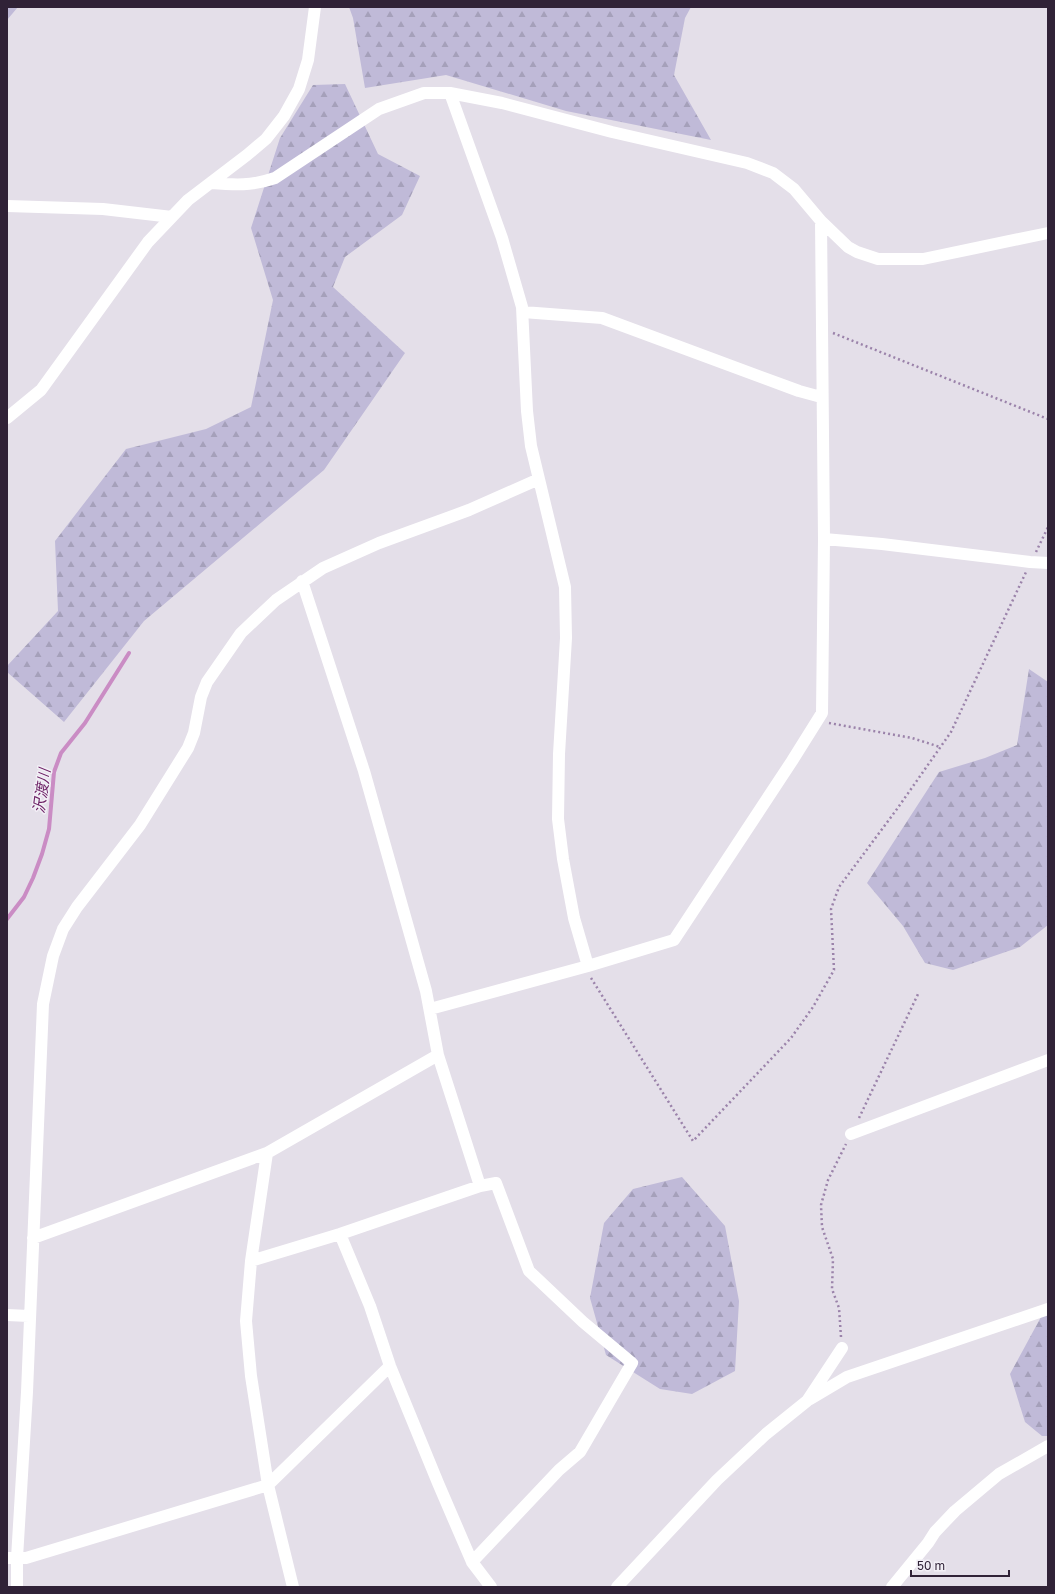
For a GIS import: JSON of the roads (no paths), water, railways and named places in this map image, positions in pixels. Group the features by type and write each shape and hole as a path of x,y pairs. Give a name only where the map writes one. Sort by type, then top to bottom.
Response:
{"street":[{"path":"7,418 41,390 148,242 188,200 266,139 284,116 299,89 308,60 315,7"},
{"path":"211,183 237,185 258,184 275,178 379,109 424,93 450,93 502,103 612,132 747,162 773,173 794,189 821,221 848,248 878,259 923,259 1048,233"},
{"path":"450,93 502,238 523,312 527,411 531,446 565,588 566,638 559,754 558,819 563,859 574,918 588,966"},
{"path":"7,206 103,209 172,217"},
{"path":"430,1009 588,966 674,940 792,762 822,713 824,539 821,397 821,221"},
{"path":"523,312 602,318 799,391 821,397"},
{"path":"17,1587 12,1558 26,1392 43,1004 53,956 63,929 77,907 140,825 188,748 194,733 201,697 207,682 241,633 276,600 302,581 324,568 379,543 469,510 539,479"},
{"path":"824,539 882,544 1048,563"},
{"path":"302,581 364,771 408,924 430,1009 438,1055 480,1186"},
{"path":"33,1238 267,1153 438,1055"},
{"path":"851,1134 1048,1060"},
{"path":"267,1153 251,1261 246,1321 251,1376 268,1485 293,1587"},
{"path":"251,1261 340,1234 480,1186 496,1183 529,1271 583,1322 632,1362 580,1452 559,1470 472,1562"},
{"path":"340,1234 370,1306 390,1366 472,1562 491,1587"},
{"path":"617,1587 717,1480 766,1434 807,1400 847,1377 1048,1309"},
{"path":"7,1314 29,1316"},
{"path":"807,1400 842,1348"},
{"path":"12,1558 26,1558 268,1485 390,1366"},
{"path":"892,1587 928,1543 935,1532 955,1511 999,1474 1048,1446"}],"waterway":[{"name":"沢渡川","path":"7,919 24,897 42,854 49,829 54,772 61,753 85,723 129,653"}]}
